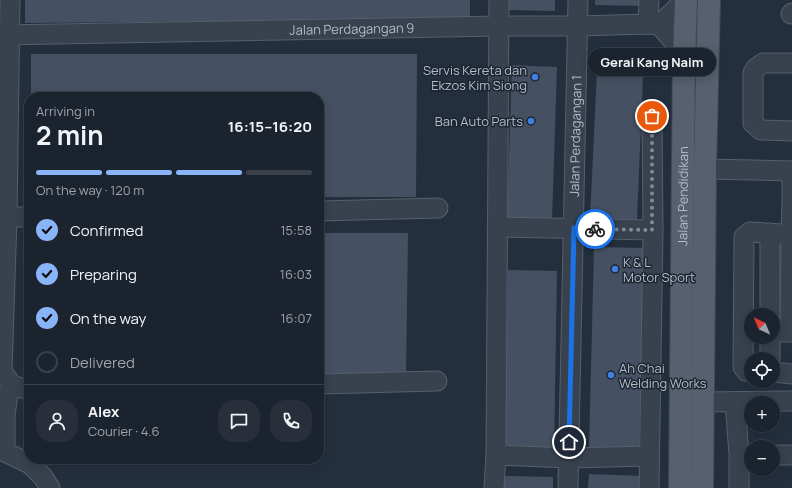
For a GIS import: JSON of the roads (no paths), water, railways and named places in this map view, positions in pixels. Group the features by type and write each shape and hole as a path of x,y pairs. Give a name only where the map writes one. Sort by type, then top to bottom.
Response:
{"main road":[{"name":"Jalan Pendidikan","path":"680,488 685,0"},
{"name":"Jalan Pendidikan","path":"702,488 705,169 709,0"}],"street":[{"path":"10,0 5,36 7,217 2,371 21,387 8,394 5,416 5,452 24,461"},
{"path":"494,488 496,455 499,0"},
{"name":"Jalan Perdagangan 1","path":"568,488 578,0"},
{"path":"649,0 654,25 677,45 684,58"},
{"path":"654,25 675,10 685,0"},
{"name":"Jalan Perdagangan 9","path":"5,36 499,26 654,25"},
{"path":"792,63 763,63 756,68 753,73 753,123 761,130 792,131"},
{"path":"649,488 652,116"},
{"path":"705,169 792,171 790,332 780,332"},
{"path":"324,211 438,208"},
{"path":"7,217 24,217"},
{"path":"497,227 652,230"},
{"path":"744,368 744,237 750,232 782,234 791,230"},
{"path":"770,233 770,308"},
{"path":"780,373 792,374"},
{"path":"324,384 437,381"},
{"path":"703,402 792,401"},
{"path":"735,402 744,450"},
{"path":"496,455 569,458 649,456"},
{"path":"780,455 792,455"},
{"path":"739,488 744,460"},
{"path":"30,464 43,477 50,488"}],"place":[{"name":"Servis Kereta dan Ekzos Kim Siong","path":"535,77"},
{"name":"Gerai Kang Naim","path":"652,116"},
{"name":"Ban Auto Parts","path":"531,121"},
{"name":"K & L Motor Sport","path":"615,269"},
{"name":"Ah Chai Welding Works","path":"611,375"}]}
